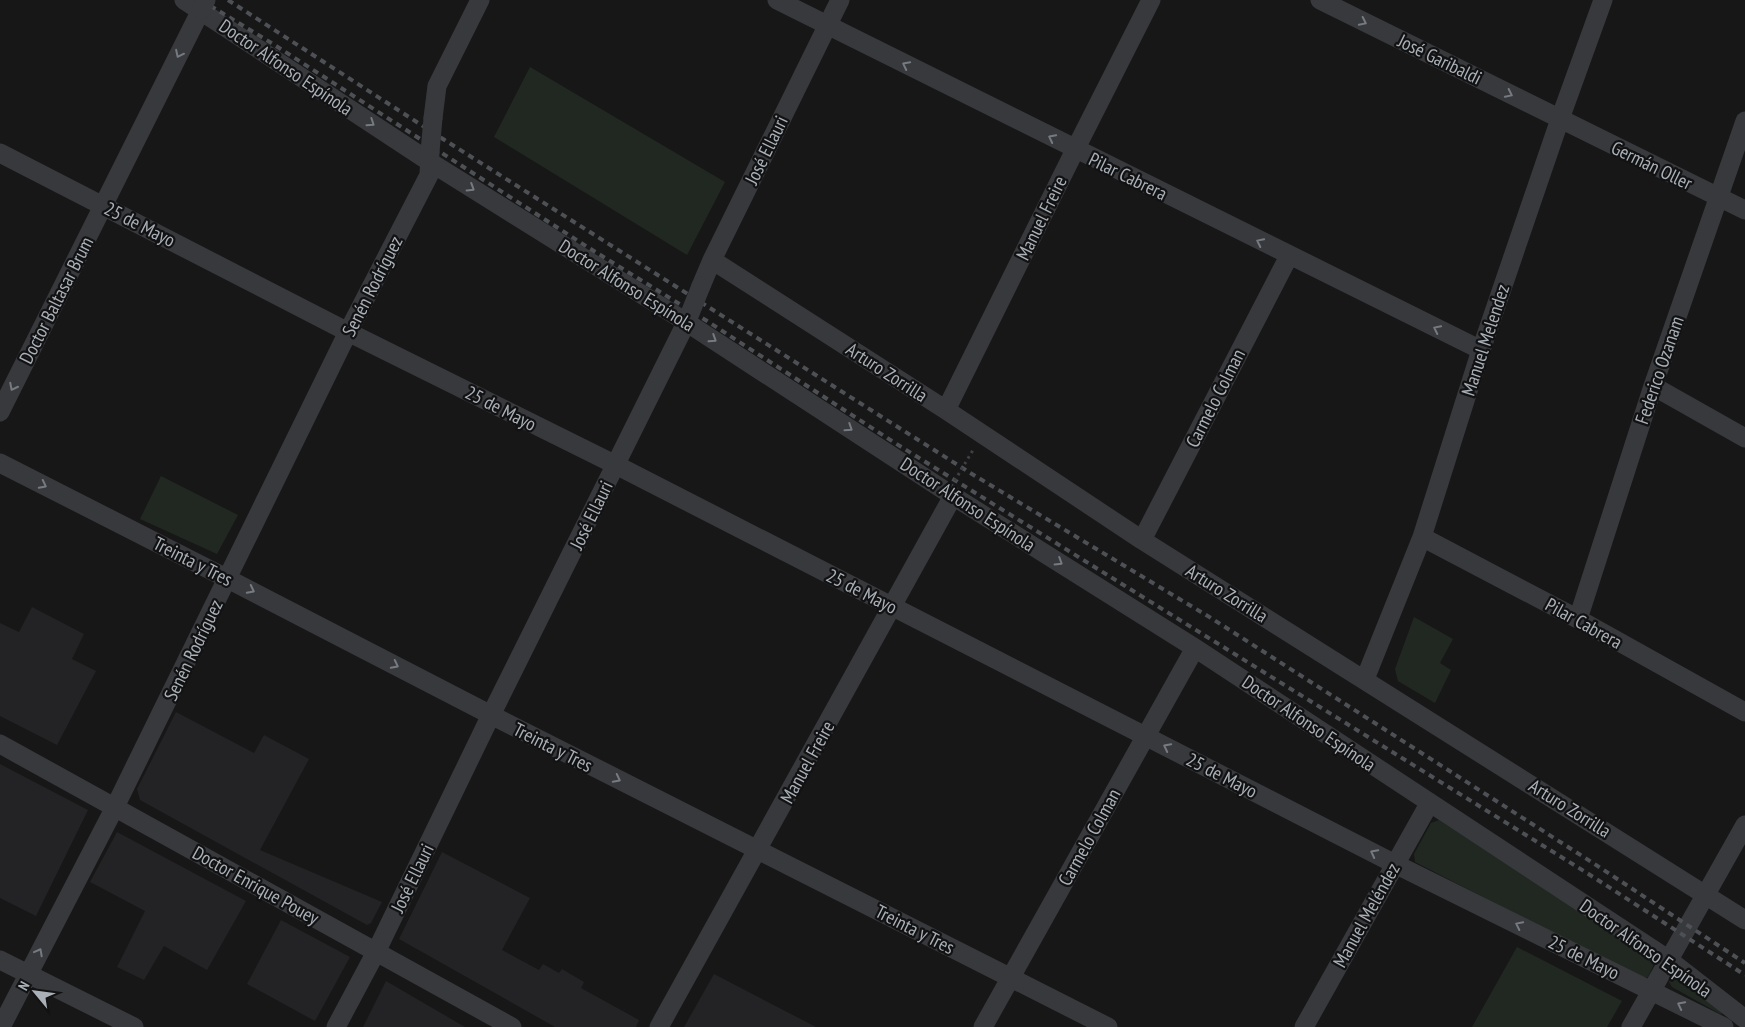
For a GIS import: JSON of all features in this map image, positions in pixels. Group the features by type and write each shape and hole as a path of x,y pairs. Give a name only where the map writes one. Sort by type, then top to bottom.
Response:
{"street":[{"name":"Doctor Alfonso Espínola","path":"184,0 203,5 430,157 951,494 1195,648 1429,804 1669,960 1745,1019"},
{"name":"Senén Rodríguez","path":"1,1027 115,807 348,332 429,175 437,86 480,0"},
{"name":"Pilar Cabrera","path":"777,0 1074,150 1481,350"},
{"name":"José Ellauri","path":"336,1027 376,952 491,715 616,465 686,321 712,260 840,0"},
{"name":"Manuel Freire","path":"946,410 1074,150 1151,0"},
{"name":"José Garibaldi","path":"1320,0 1560,119"},
{"name":"Manuel Melendez","path":"1364,679 1422,537 1481,350 1603,0"},
{"name":"Doctor Baltasar Brum","path":"0,412 203,5"},
{"name":"Germán Oller","path":"1560,119 1745,210"},
{"name":"Federico Ozanam","path":"1578,619 1653,386 1745,121"},
{"name":"25 de Mayo","path":"0,153 348,332 616,465 1395,864 1724,1027"},
{"name":"Carmelo Colman","path":"1142,540 1289,256"},
{"name":"Arturo Zorrilla","path":"712,260 946,410 1142,540 1745,920"},
{"path":"1653,386 1745,438"},
{"name":"Treinta y Tres","path":"0,463 228,578 491,715 1108,1027"},
{"name":"Manuel Freire","path":"659,1027 892,606 951,494"},
{"name":"Pilar Cabrera","path":"1422,537 1578,619 1745,712"},
{"name":"Carmelo Colman","path":"982,1027 1195,648"},
{"name":"Doctor Enrique Pouey","path":"0,744 512,1027"},
{"name":"Manuel Meléndez","path":"1304,1027 1429,804"},
{"path":"1631,1027 1745,825"},
{"path":"0,960 134,1027"}],"path":[{"path":"951,494 973,450"}],"shaded area":[{"path":"530,67 725,182 687,255 494,137"},
{"path":"161,476 238,515 217,554 140,519"},
{"path":"32,607 84,634 72,659 96,671 57,745 0,716 0,623 19,632"},
{"path":"1414,617 1453,639 1440,663 1451,670 1435,703 1398,681 1395,669"},
{"path":"176,712 254,753 264,735 309,759 260,850 382,902 371,923 367,925 140,800 137,789"},
{"path":"0,764 88,810 36,916 0,898"},
{"path":"1439,820 1652,958 1655,962 1648,977 1642,979 1415,862 1414,854 1431,823"},
{"path":"117,832 246,901 207,970 164,946 144,980 117,967 145,911 90,882"},
{"path":"442,852 530,898 502,950 539,970 543,964 559,973 562,969 584,982 581,988 639,1020 636,1027 555,1027 399,939"},
{"path":"281,920 350,957 315,1021 247,984"},
{"path":"1517,947 1622,1001 1607,1027 1472,1027"},
{"path":"714,974 816,1027 684,1027"},
{"path":"1678,974 1717,1000 1722,1015 1672,987 1669,982 1672,976"},
{"path":"386,981 465,1027 363,1027"}],"railway":[{"path":"201,0 273,44 589,248 707,321 895,443 1587,873 1745,975"},
{"path":"228,0 443,139 972,474 1211,618 1593,863 1745,963"}]}
